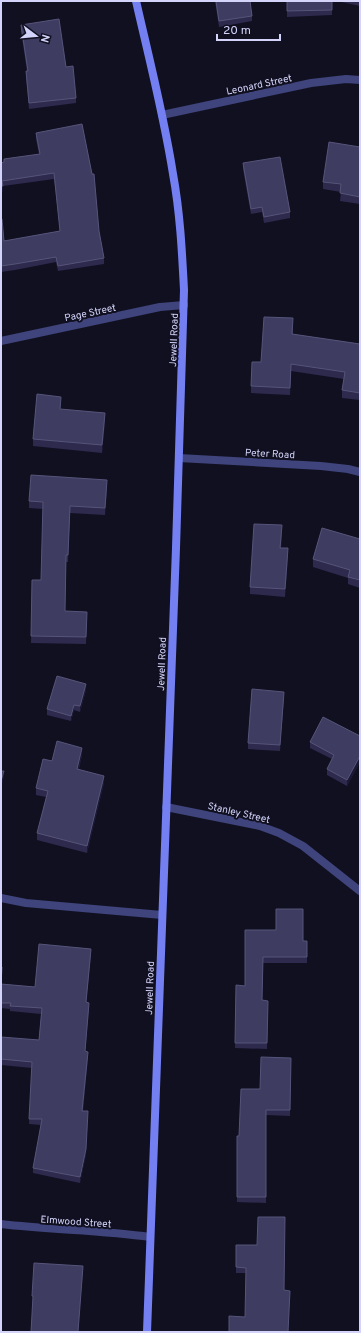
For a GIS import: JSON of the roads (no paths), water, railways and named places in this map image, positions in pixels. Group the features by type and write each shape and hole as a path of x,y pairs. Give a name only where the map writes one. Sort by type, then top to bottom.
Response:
{"street":[{"name":"Jewell Road","path":"136,1 174,175 182,255 184,305 147,1332"},
{"name":"Leonard Street","path":"162,115 311,83 346,79 360,80"},
{"name":"Page Street","path":"1,341 160,308 184,305"},
{"name":"Peter Road","path":"179,458 321,466 360,472"},
{"name":"Stanley Street","path":"166,807 260,826 279,833 303,846 360,891"},
{"path":"1,898 26,903 162,915"},
{"name":"Elmwood Street","path":"1,1224 29,1228 127,1234 150,1237"}]}
